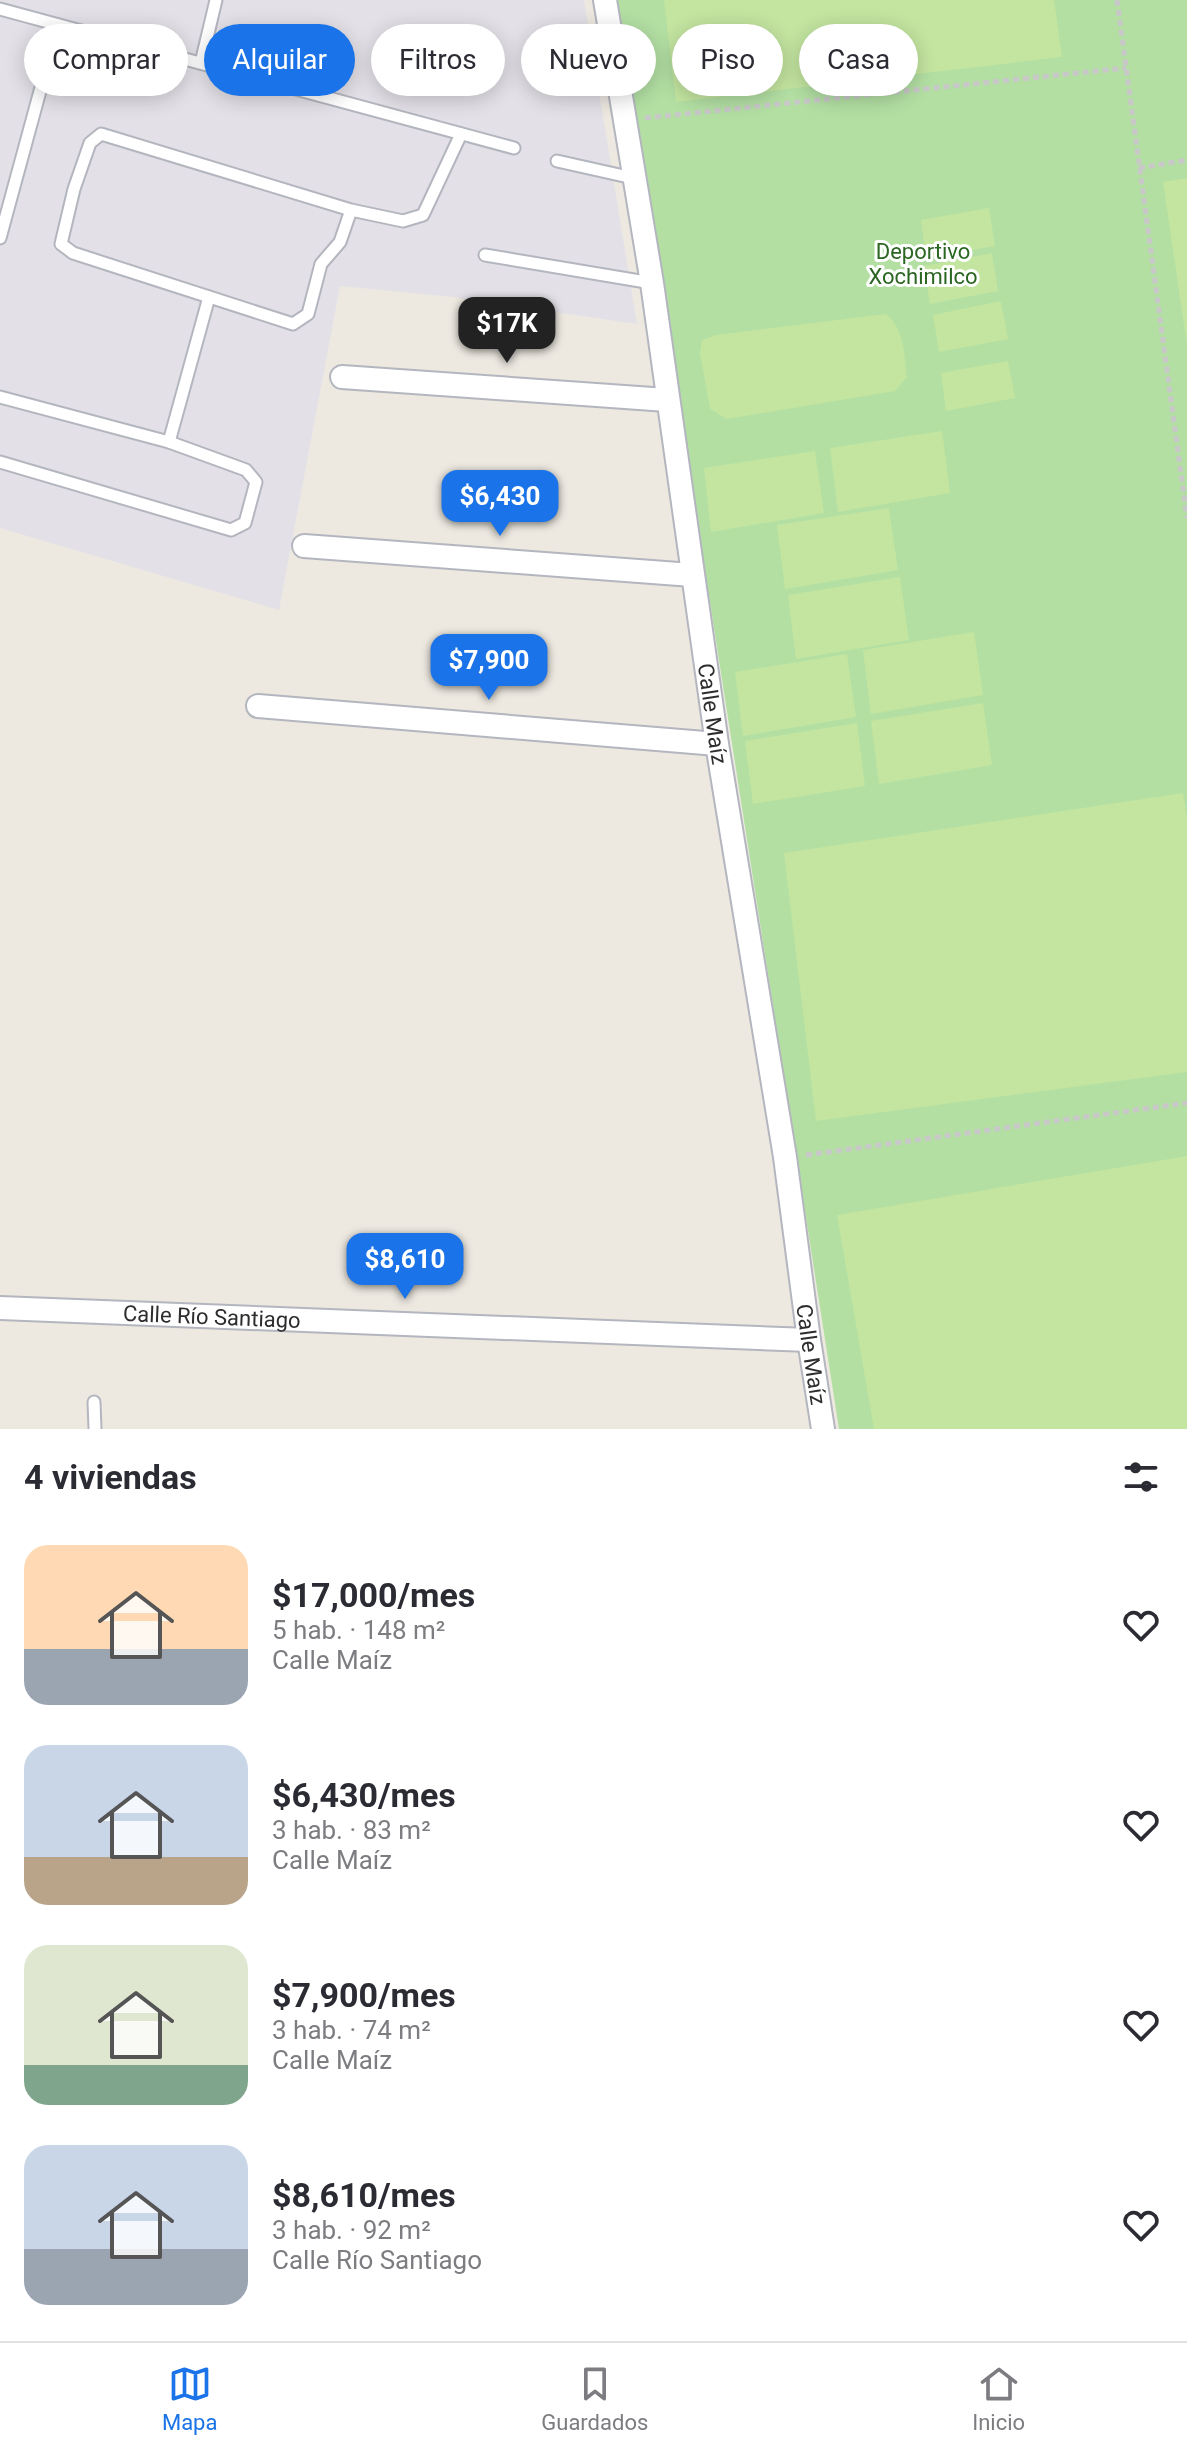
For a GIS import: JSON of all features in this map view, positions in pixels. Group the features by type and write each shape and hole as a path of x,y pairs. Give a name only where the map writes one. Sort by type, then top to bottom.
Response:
{"street":[{"name":"Calle Maíz","path":"605,0 652,283 717,744 785,1157 823,1429"},
{"path":"342,377 667,400"},
{"path":"304,546 692,575"},
{"path":"258,706 717,744"},
{"name":"Calle Río Santiago","path":"0,1308 809,1340"}],"lane":[{"path":"201,63 216,0"},
{"path":"0,9 54,24"},
{"path":"188,60 514,148"},
{"path":"0,238 39,96"},
{"path":"351,210 340,242 321,264 308,314 293,324 73,253 61,244 74,189 90,143 101,134 351,210 403,221 423,215 461,134"},
{"path":"557,161 633,178"},
{"path":"485,255 652,283"},
{"path":"169,442 209,297"},
{"path":"0,397 169,442 246,470 256,482 245,523 231,530 0,462"},
{"path":"94,1402 95,1429"}],"path":[{"path":"1117,0 1187,518"},
{"path":"623,121 1126,68"},
{"path":"1139,168 1187,160"},
{"path":"785,1157 1187,1103"}],"shaded area":[{"path":"0,0 584,0 588,24 521,24 521,96 600,96 637,324 452,297 340,286 279,610 0,528"}],"green space":[{"name":"Deportivo Xochimilco","path":"616,0 1187,0 1187,1429 839,1429 631,96 656,96 656,24 620,24"},
{"path":"664,0 1054,0 1062,57 918,74 918,24 799,24 799,88 783,90 783,24 672,24 672,68"},
{"path":"675,96 727,96 676,102"},
{"path":"1187,178 1187,345 1163,182"},
{"path":"989,208 995,246 926,258 921,220"},
{"path":"992,253 998,291 930,304 924,266"},
{"path":"1001,301 1008,339 939,352 933,315"},
{"path":"886,314 900,335 907,377 895,391 727,419 710,409 700,353 702,340 716,335"},
{"path":"1008,361 1015,398 946,411 941,373"},
{"path":"942,431 950,493 838,512 830,448"},
{"path":"815,451 824,513 711,532 704,468"},
{"path":"889,508 898,570 785,589 777,525"},
{"path":"900,577 909,640 796,659 788,595"},
{"path":"974,632 983,695 871,714 863,650"},
{"path":"847,654 856,717 743,736 735,672"},
{"path":"983,703 992,765 879,784 871,721"},
{"path":"857,723 865,786 753,804 745,741"},
{"path":"1183,793 1187,819 1187,1072 816,1121 784,853"},
{"path":"1187,1156 1187,1429 874,1429 837,1215"}]}
